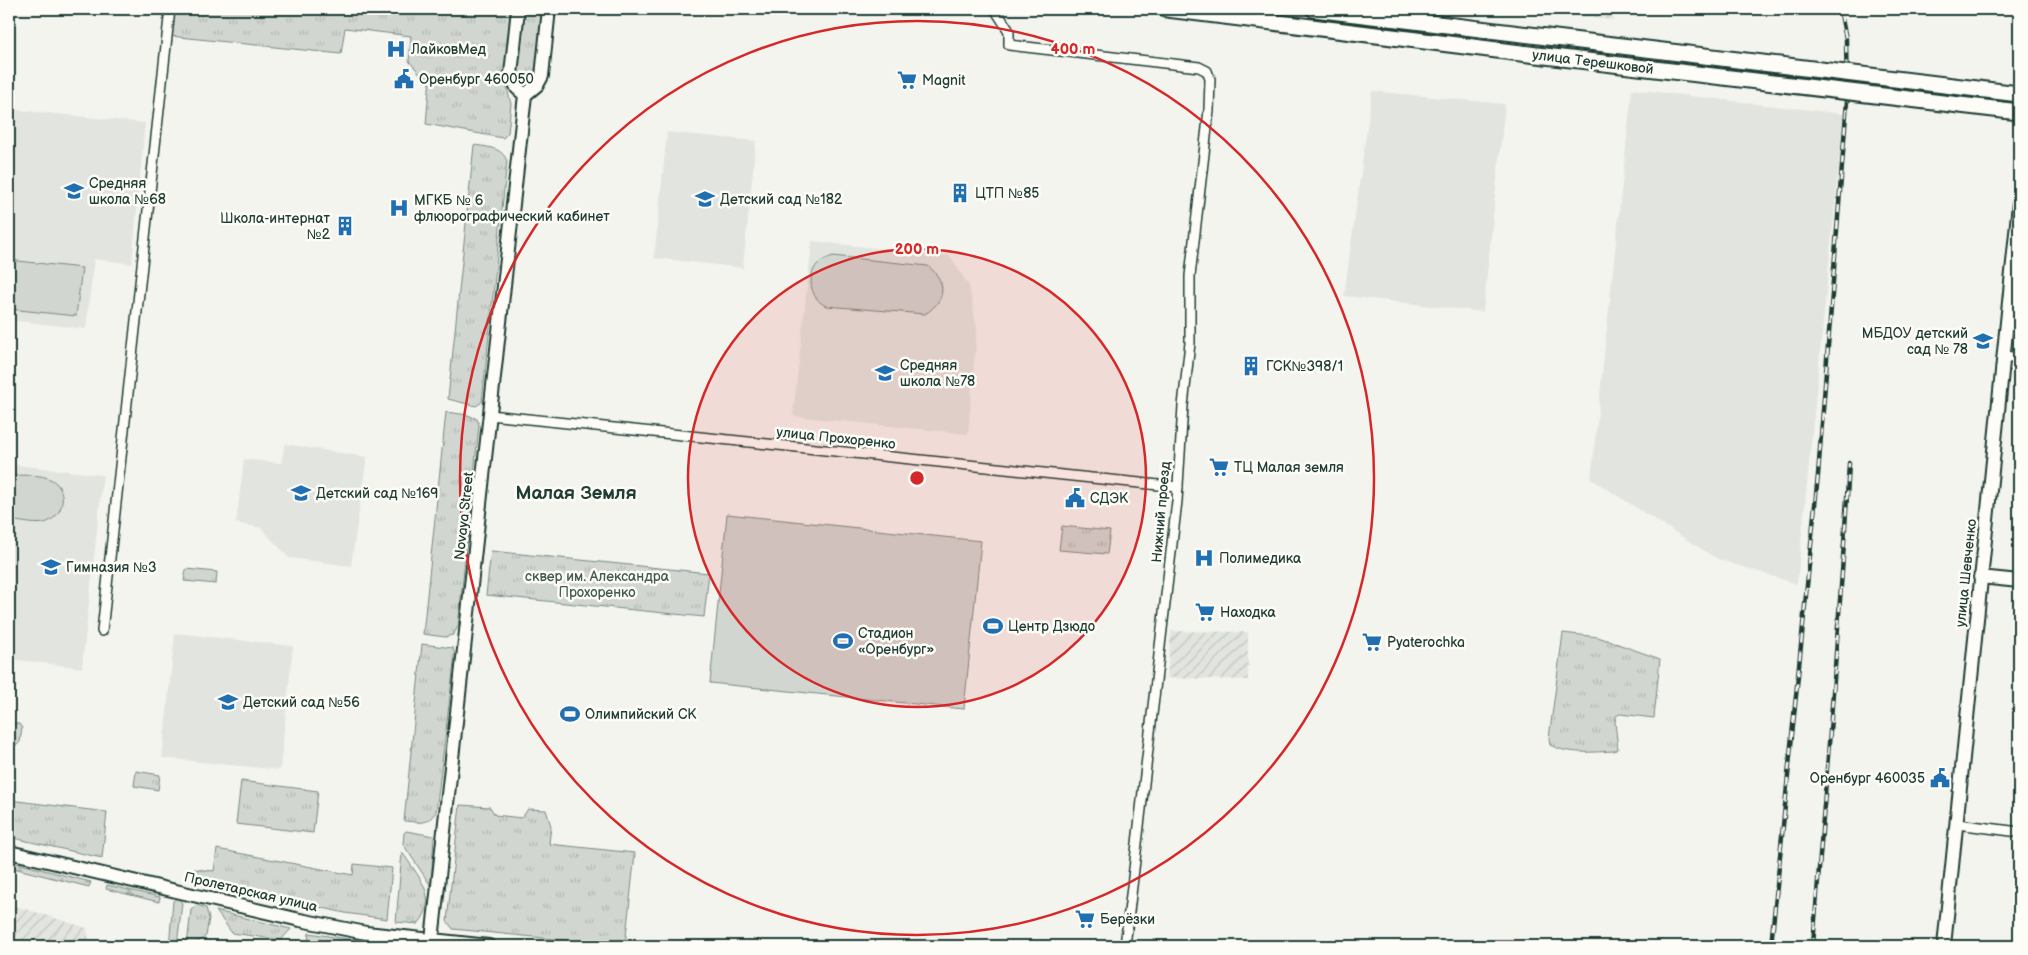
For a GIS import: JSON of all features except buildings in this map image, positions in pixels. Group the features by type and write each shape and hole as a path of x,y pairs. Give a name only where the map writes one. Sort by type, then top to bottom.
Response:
{"main road":[{"path":"518,9 511,74 517,88 525,95 537,85 542,76 549,9"},
{"name":"улица Терешковой","path":"1167,9 1369,35 2019,112"},
{"name":"улица Терешковой","path":"1318,9 2019,94"},
{"name":"Novaya Street","path":"432,940 525,95"},
{"name":"улица Шевченко","path":"1944,946 2019,204"},
{"path":"1980,577 2019,581"},
{"name":"Пролетарская улица","path":"9,852 300,920 366,933 489,946"}],"street":[{"path":"102,631 170,9"},
{"name":"Нижний проезд","path":"995,9 1008,31 1009,45 1199,67 1207,71 1210,79 1209,110 1190,276 1190,343 1183,406 1171,563 1125,946"},
{"path":"2004,356 2019,358"},
{"name":"улица Прохоренко","path":"490,415 1178,487"},
{"path":"1957,824 2019,832"}],"shaded area":[{"path":"1520,9 1614,9 1613,20"},
{"path":"1632,89 1844,114 1797,584 1717,559 1591,479"},
{"path":"1372,91 1505,104 1483,312 1344,296"},
{"name":"Средняя школа №68","path":"9,109 145,123 132,264 94,259 86,329 9,320"},
{"name":"Детский сад №182","path":"667,132 756,141 743,268 654,258"},
{"name":"Средняя школа №78","path":"812,241 950,256 969,286 977,329 968,434 793,416"},
{"name":"Детский сад №169","path":"285,444 367,457 351,566 289,558 261,528 236,523 244,459 281,463"},
{"name":"Гимназия №3","path":"9,464 103,475 82,668 9,659"},
{"path":"1171,631 1248,632 1248,680 1167,678"},
{"name":"Детский сад №56","path":"175,633 293,646 280,770 162,758"},
{"path":"9,904 87,928 90,946 9,946"}],"green space":[{"path":"173,9 511,9 504,76 511,104 508,133 503,138 426,124 430,77 422,76 409,61 411,36 345,28 341,54 170,36"},
{"path":"524,9 544,9 536,75 531,80 524,80 519,75 518,70"},
{"path":"474,145 498,150 505,156 507,161 482,402 476,406 448,399"},
{"path":"833,256 928,266 939,278 942,291 940,297 932,309 925,314 826,306 818,300 812,290 811,280 814,269 818,264"},
{"path":"9,260 82,268 76,316 9,309"},
{"path":"446,412 468,415 477,419 479,425 458,627 453,635 445,637 423,634"},
{"path":"9,475 42,476 52,480 61,490 62,497 60,510 56,516 44,523 9,520"},
{"name":"Стадион «Оренбург»","path":"727,514 981,541 964,709 710,683"},
{"path":"1062,526 1110,531 1107,554 1059,550"},
{"name":"сквер им. Александра Прохоренко","path":"491,551 709,573 704,617 486,595"},
{"path":"186,569 217,572 216,584 184,581"},
{"path":"1563,633 1598,637 1660,659 1654,718 1620,714 1616,716 1618,749 1614,751 1573,752 1550,745 1549,738"},
{"path":"422,644 453,648 455,655 436,812 429,819 418,822 404,821"},
{"path":"9,723 19,724 22,728 20,742 17,745 9,744"},
{"path":"136,771 160,775 158,790 134,786"},
{"path":"241,781 318,791 313,833 236,824"},
{"path":"9,800 107,812 102,858 9,837"},
{"path":"460,805 490,807 495,815 522,818 528,809 546,810 551,826 549,844 635,853 625,946 453,929 447,921"},
{"path":"406,831 434,836 431,886 403,844"},
{"path":"217,849 353,875 354,864 392,868 387,919 345,913 193,878 194,869 214,871"},
{"path":"402,852 420,878 427,896 425,914 418,924 396,922"},
{"path":"9,861 91,882 89,887 9,867"},
{"path":"107,885 160,897 159,902 106,889"},
{"path":"175,899 180,900 182,903 177,945 169,946 173,901"},
{"path":"197,905 206,908 209,918 206,936 198,942 187,945 191,910"},
{"path":"216,911 291,929 281,940 232,933"},
{"path":"309,933 394,946 311,946 308,942"}],"railway":[{"path":"1771,946 1818,475 1847,101 1846,39 1840,9"},
{"path":"1813,946 1837,645 1849,463"}],"place":[{"name":"ЛайковМед","path":"396,49"},
{"name":"Оренбург 460050","path":"404,79"},
{"name":"Magnit","path":"907,80"},
{"name":"Средняя школа №68","path":"74,191"},
{"name":"ЦТП №85","path":"960,193"},
{"name":"Детский сад №182","path":"705,199"},
{"name":"МГКБ № 6 флюорографический кабинет","path":"399,208"},
{"name":"Школа-интернат №2","path":"345,226"},
{"name":"МБДОУ детский сад № 78","path":"1983,341"},
{"name":"ГСК№398/1","path":"1251,366"},
{"name":"Средняя школа №78","path":"885,373"},
{"name":"ТЦ Малая земля","path":"1219,467"},
{"name":"Детский сад №169","path":"301,493"},
{"name":"СДЭК","path":"1075,498"},
{"name":"Полимедика","path":"1204,558"},
{"name":"Гимназия №3","path":"51,567"},
{"name":"Находка","path":"1205,612"},
{"name":"Центр Дзюдо","path":"993,626"},
{"name":"Стадион «Оренбург»","path":"843,641"},
{"name":"Pyaterochka","path":"1372,642"},
{"name":"Детский сад №56","path":"228,702"},
{"name":"Олимпийский СК","path":"570,714"},
{"name":"Оренбург 460035","path":"1940,778"},
{"name":"Берёзки","path":"1085,919"}],"district":[{"name":"Малая Земля","path":"576,493"}]}
